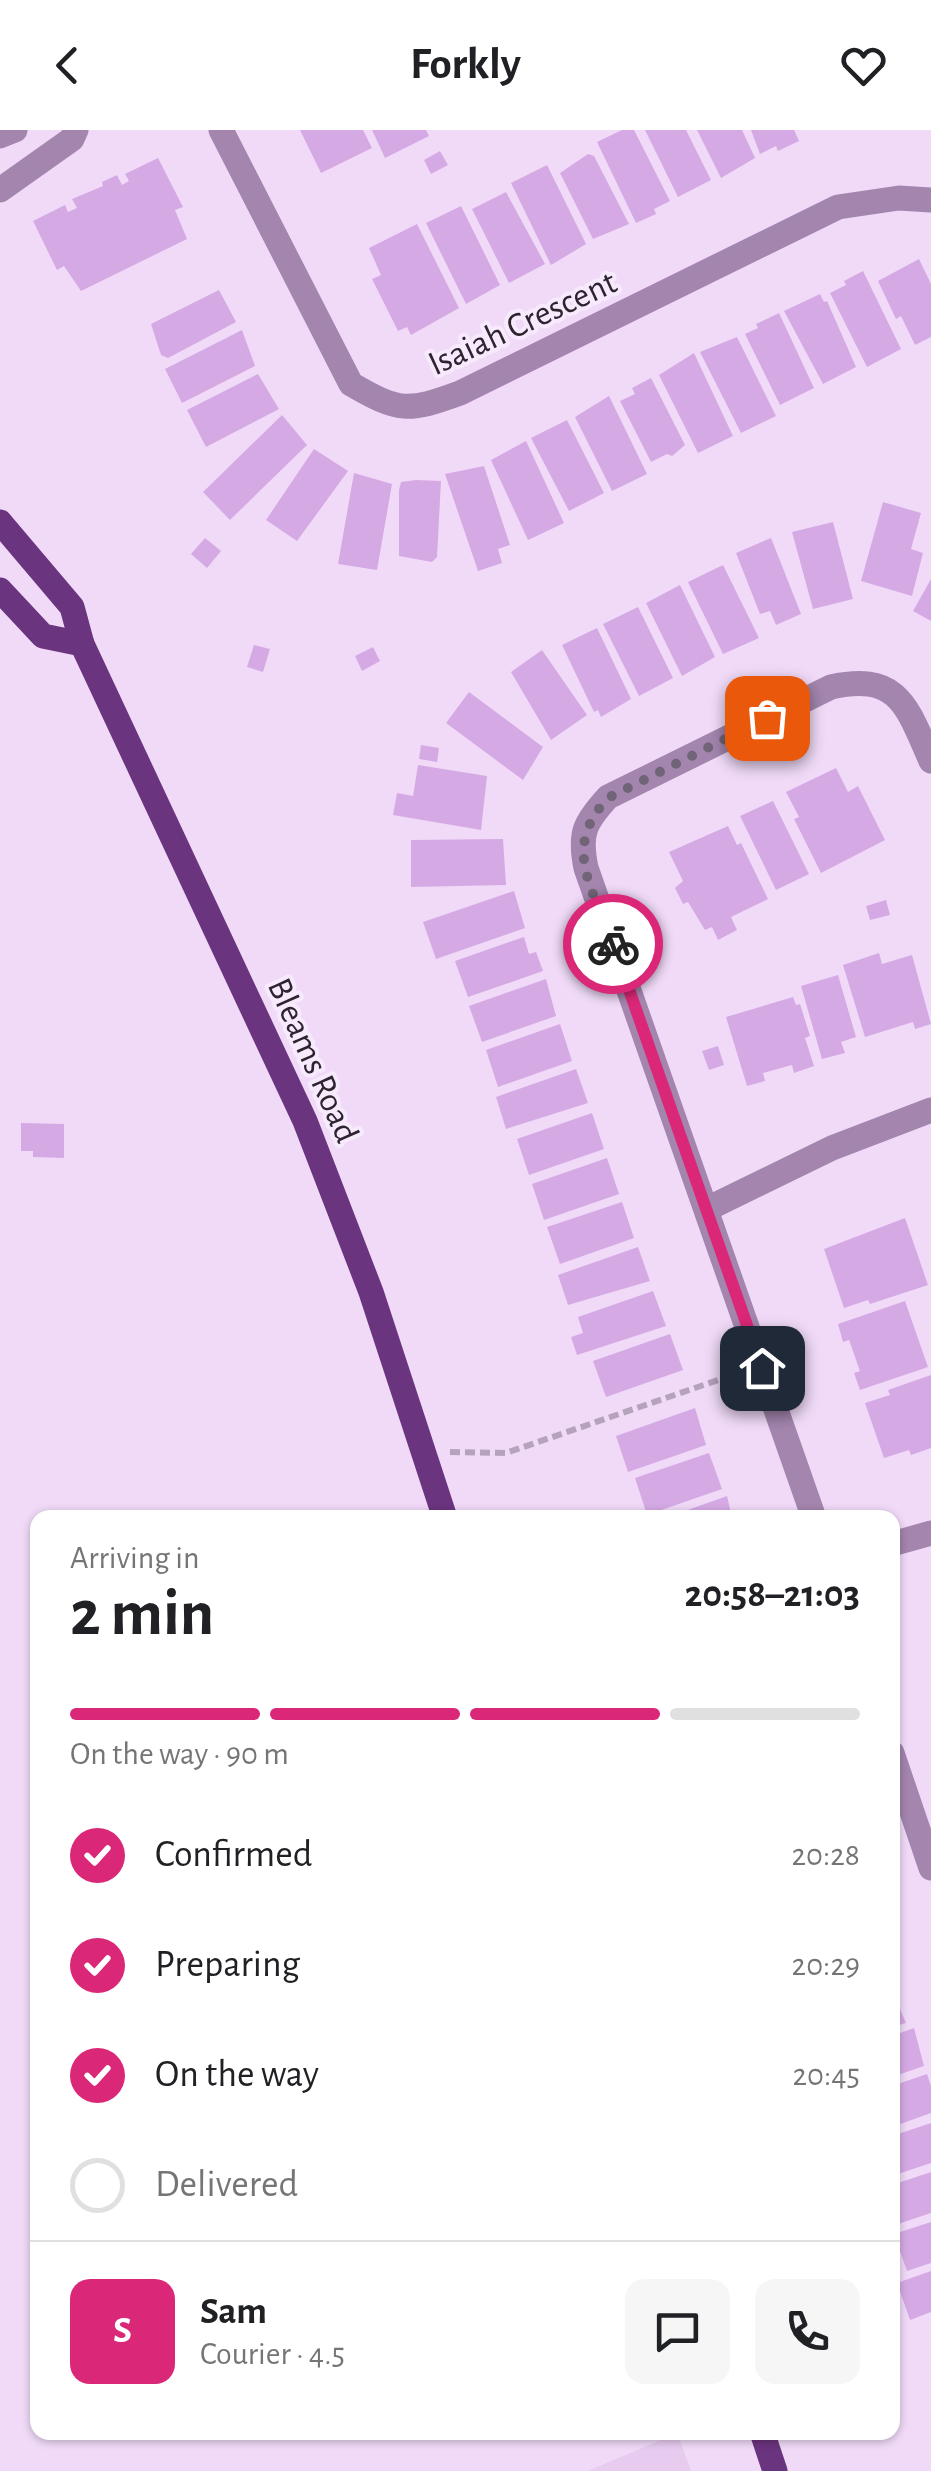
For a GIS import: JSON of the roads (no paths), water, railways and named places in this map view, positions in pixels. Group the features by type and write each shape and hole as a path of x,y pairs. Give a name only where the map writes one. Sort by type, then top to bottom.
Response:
{"main road":[{"name":"Bleams Road","path":"0,522 72,607 82,644 304,1120 370,1292 443,1510"},
{"path":"0,590 43,636 82,644"},
{"path":"765,2440 775,2471"}],"street":[{"path":"0,136 15,130"},
{"path":"0,190 72,138 76,130"},
{"name":"Isaiah Crescent","path":"221,130 351,384 384,403 421,408 460,393 838,208 899,198 931,200"},
{"path":"811,1510 586,868 581,844 589,818 608,798 831,686 860,680 887,688 908,709 931,760"},
{"path":"707,1209 832,1148 931,1110"},
{"path":"900,1542 931,1533"},
{"path":"900,1777 931,1868"}]}
